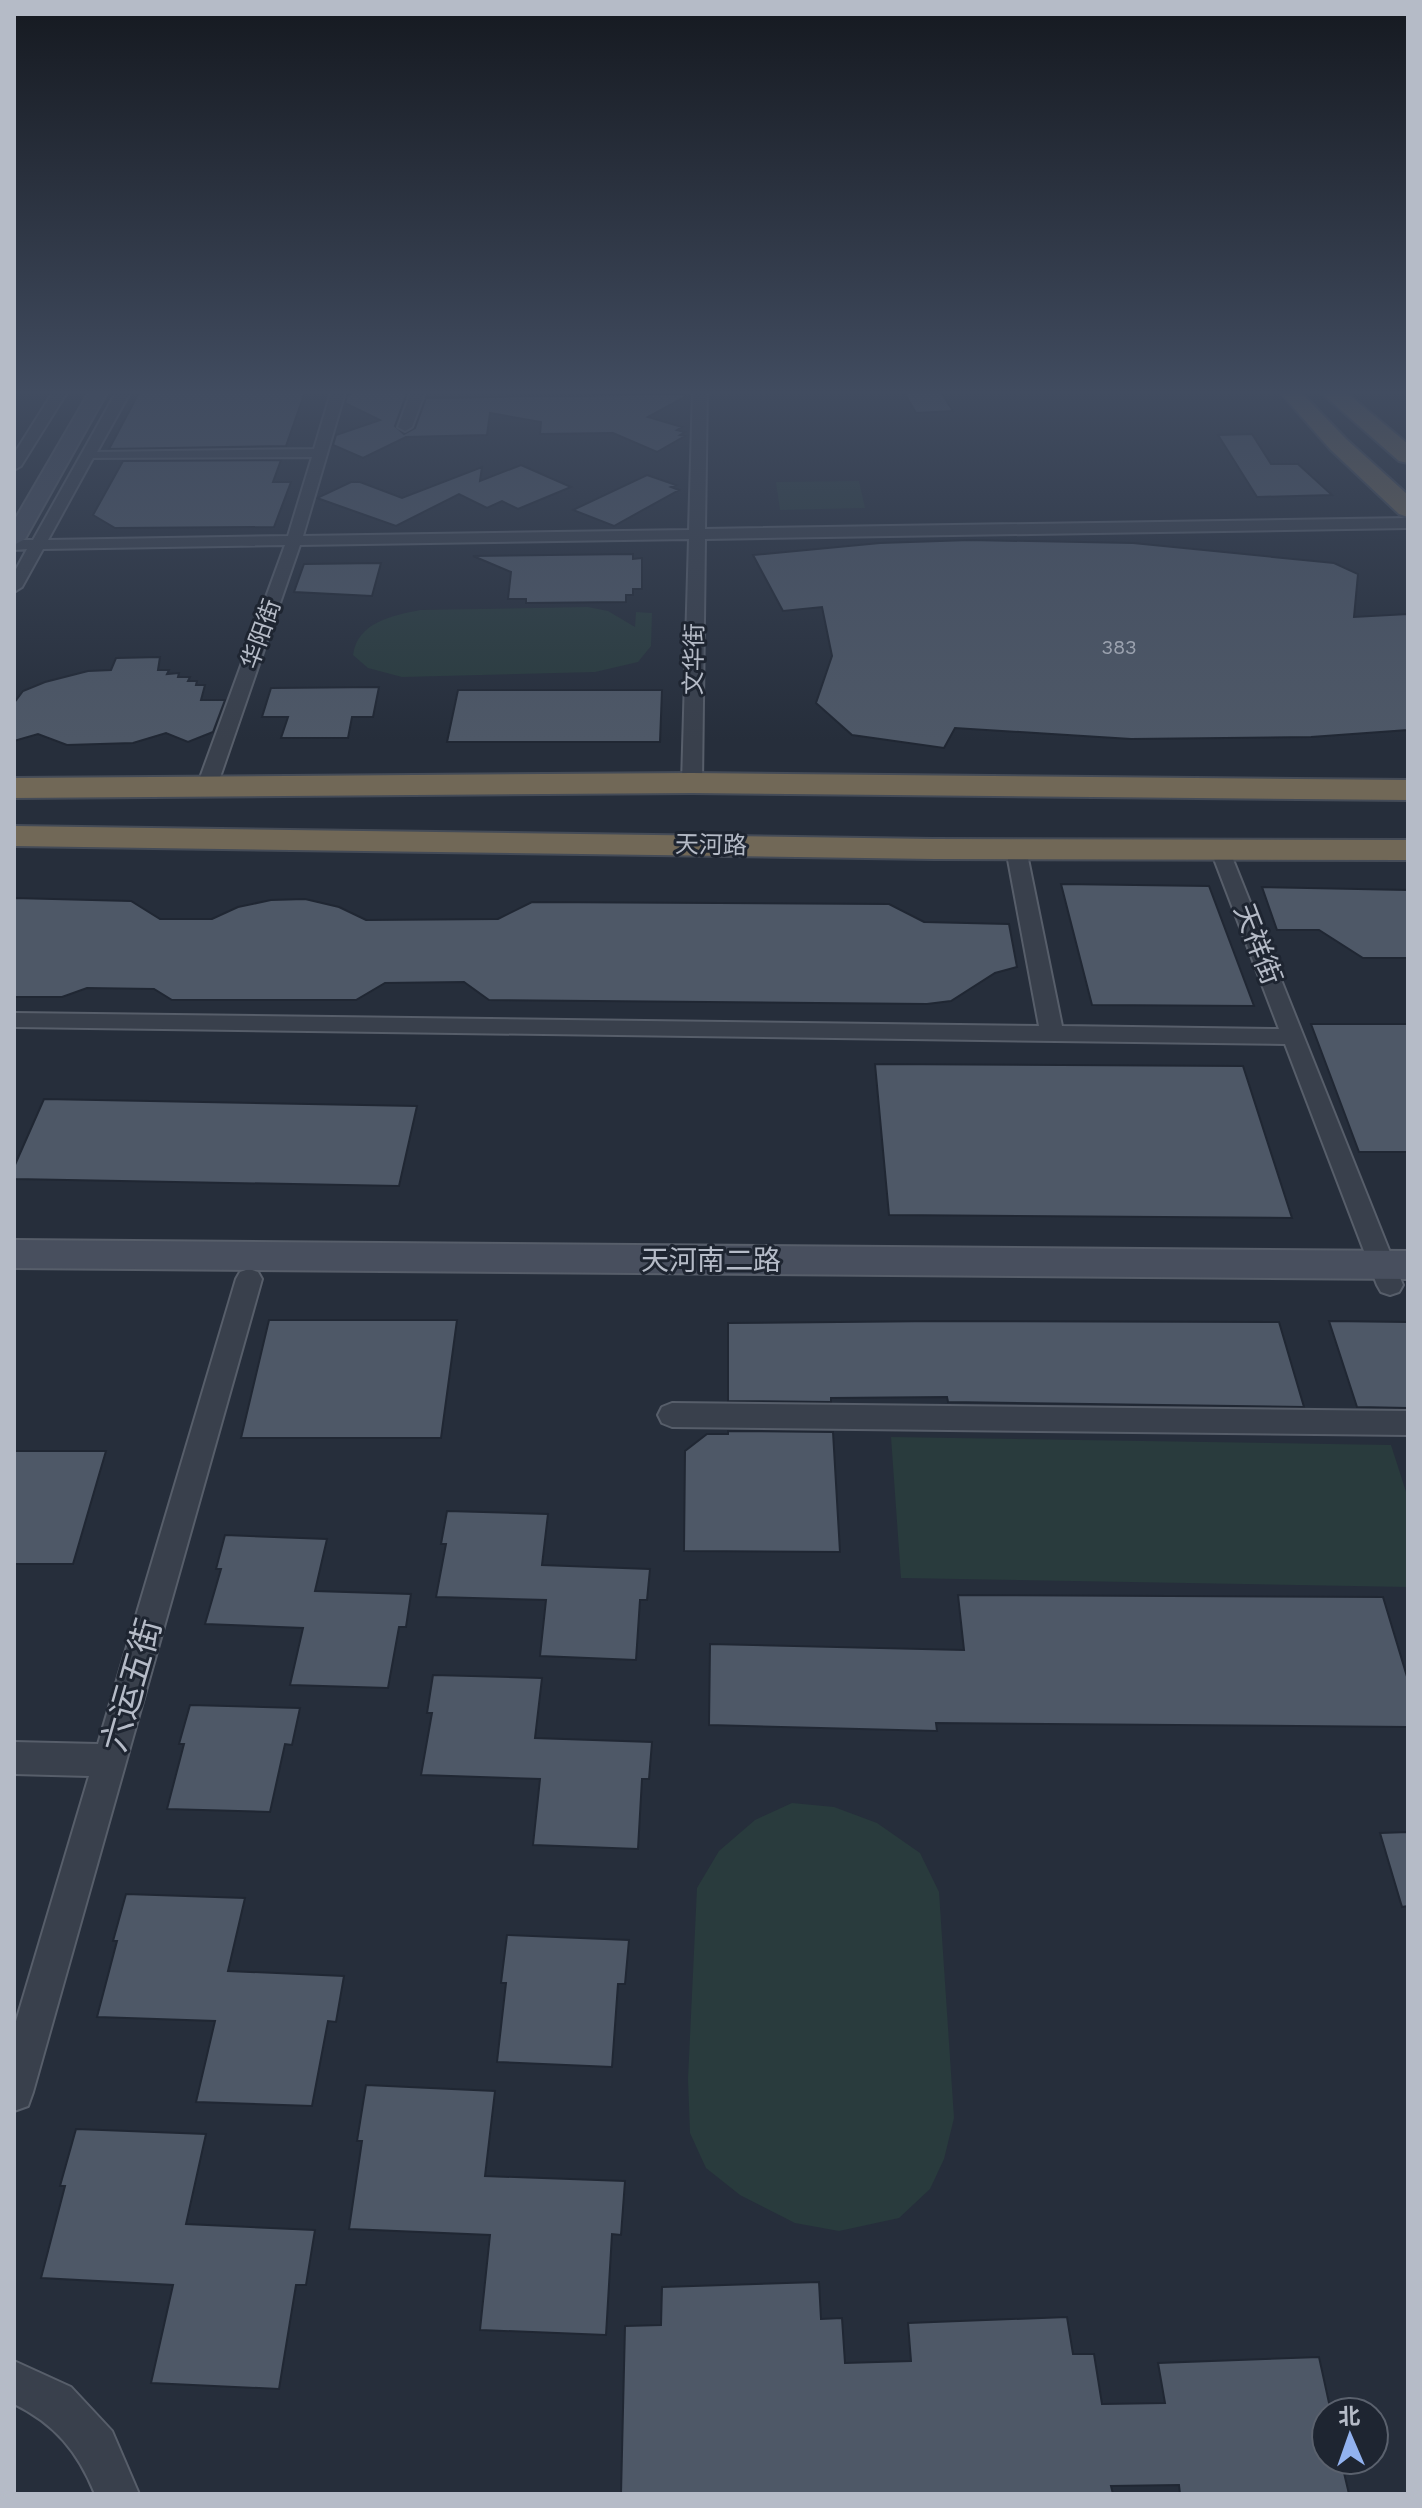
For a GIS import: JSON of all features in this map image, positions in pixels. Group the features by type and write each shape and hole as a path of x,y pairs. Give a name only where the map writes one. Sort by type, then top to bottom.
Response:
{"highway":[{"path":"14,788 692,783 1181,785 1408,790"},
{"name":"天河路","path":"14,836 1016,849 1408,850"}],"street":[{"path":"14,539 33,506"},
{"path":"14,587 62,506"},
{"name":"华阳街","path":"207,786 304,506"},
{"name":"文华街","path":"692,783 697,506"},
{"path":"14,545 1408,523"},
{"path":"1016,849 1052,1034"},
{"name":"天祥街","path":"1221,851 1295,1037 1397,1275"},
{"path":"14,1020 1295,1037"},
{"name":"天河南二路","path":"14,1254 1397,1275"},
{"name":"天河南二路","path":"14,1278 1397,1275"},
{"name":"六运五街","path":"14,2092 249,1279"},
{"path":"672,1415 1408,1423"},
{"path":"14,1758 110,1760"},
{"path":"14,2382 56,2402 77,2424 97,2446 117,2494"}],"shaded area":[{"path":"779,506 865,508 780,510"},
{"path":"588,607 608,611 635,627 636,612 652,613 651,646 638,662 595,672 402,677 368,668 353,655 356,644 369,628 387,618 420,610"},
{"path":"891,1437 1391,1445 1408,1498 1408,1587 901,1578"},
{"path":"792,1803 834,1807 877,1823 920,1853 939,1892 954,2118 944,2159 930,2189 899,2218 839,2231 795,2223 740,2195 706,2168 690,2133 688,2079 697,1888 719,1851 755,1820"}],"building":[{"path":"98,506 282,506 274,527 115,528 93,515"},
{"path":"340,506 435,506 396,526"},
{"path":"581,506 650,506 614,526 573,510"},
{"path":"970,540 1133,543 1334,563 1358,574 1354,617 1408,614 1408,730 1311,737 1131,739 955,728 944,748 852,735 816,703 832,656 822,607 783,611 753,555 880,543"},
{"path":"633,554 633,559 642,558 642,589 633,589 633,595 626,595 626,602 526,603 526,599 508,599 511,572 473,556"},
{"path":"381,563 372,596 294,592 304,564"},
{"path":"160,657 158,670 169,670 167,674 179,673 178,677 190,677 188,681 205,685 201,700 225,700 213,732 188,742 166,733 133,743 67,745 38,734 14,741 14,703 23,691 88,671 111,670 116,658"},
{"path":"379,687 373,717 352,717 348,738 281,738 288,717 262,717 271,688"},
{"path":"458,690 662,690 660,742 447,742"},
{"path":"1061,884 1209,886 1254,1006 1092,1005"},
{"path":"1262,887 1408,890 1408,958 1363,958 1319,930 1277,930"},
{"path":"14,898 131,901 160,919 212,919 238,907 271,900 305,899 339,907 366,920 498,919 532,902 889,904 924,922 1009,924 1017,967 995,973 951,1001 927,1004 489,1000 464,982 385,983 356,1000 172,1000 154,989 87,988 62,997 14,997"},
{"path":"1311,1024 1408,1024 1408,1152 1359,1152"},
{"path":"875,1064 1243,1066 1292,1218 889,1215"},
{"path":"44,1099 417,1106 399,1186 14,1179 14,1167"},
{"path":"269,1320 457,1320 441,1438 241,1438"},
{"path":"1329,1321 1408,1322 1408,1408 1357,1407"},
{"path":"1279,1322 1304,1407 948,1402 947,1397 831,1398 831,1402 728,1401 728,1323"},
{"path":"728,1431 833,1432 840,1552 684,1551 685,1451 707,1434 728,1434"},
{"path":"14,1451 106,1451 73,1564 14,1564"},
{"path":"447,1511 548,1514 542,1565 650,1569 647,1600 640,1600 636,1660 540,1656 546,1600 436,1597 446,1544 441,1544"},
{"path":"225,1535 327,1539 315,1591 411,1594 406,1627 399,1627 388,1688 290,1685 303,1628 205,1624 221,1569 216,1569"},
{"path":"958,1595 1383,1597 1408,1680 1408,1727 936,1723 937,1731 709,1725 710,1644 964,1650"},
{"path":"433,1675 542,1678 535,1738 652,1742 649,1779 642,1779 638,1849 533,1845 540,1779 421,1775 432,1713 427,1713"},
{"path":"190,1705 300,1708 292,1745 285,1744 270,1812 167,1809 184,1744 179,1744"},
{"path":"1408,1832 1408,1906 1402,1907 1380,1833"},
{"path":"126,1894 245,1898 228,1971 344,1976 336,2022 328,2021 312,2106 196,2102 215,2021 97,2017"},
{"path":"507,1935 629,1940 625,1984 618,1984 612,2067 497,2062 506,1983 501,1983"},
{"path":"366,2085 495,2091 485,2176 625,2181 621,2235 612,2234 606,2335 480,2330 490,2235 349,2229 362,2141 357,2141"},
{"path":"76,2129 206,2134 186,2224 315,2230 306,2285 296,2285 279,2389 151,2383 173,2285 41,2278 65,2186 60,2186"},
{"path":"819,2282 821,2319 842,2318 845,2363 911,2361 908,2323 1067,2317 1073,2354 1094,2354 1102,2404 1165,2403 1158,2363 1319,2357 1328,2396 1310,2396 1310,2476 1345,2476 1349,2494 1180,2494 1179,2485 1111,2486 1113,2494 621,2494 625,2326 661,2325 662,2287"}]}
